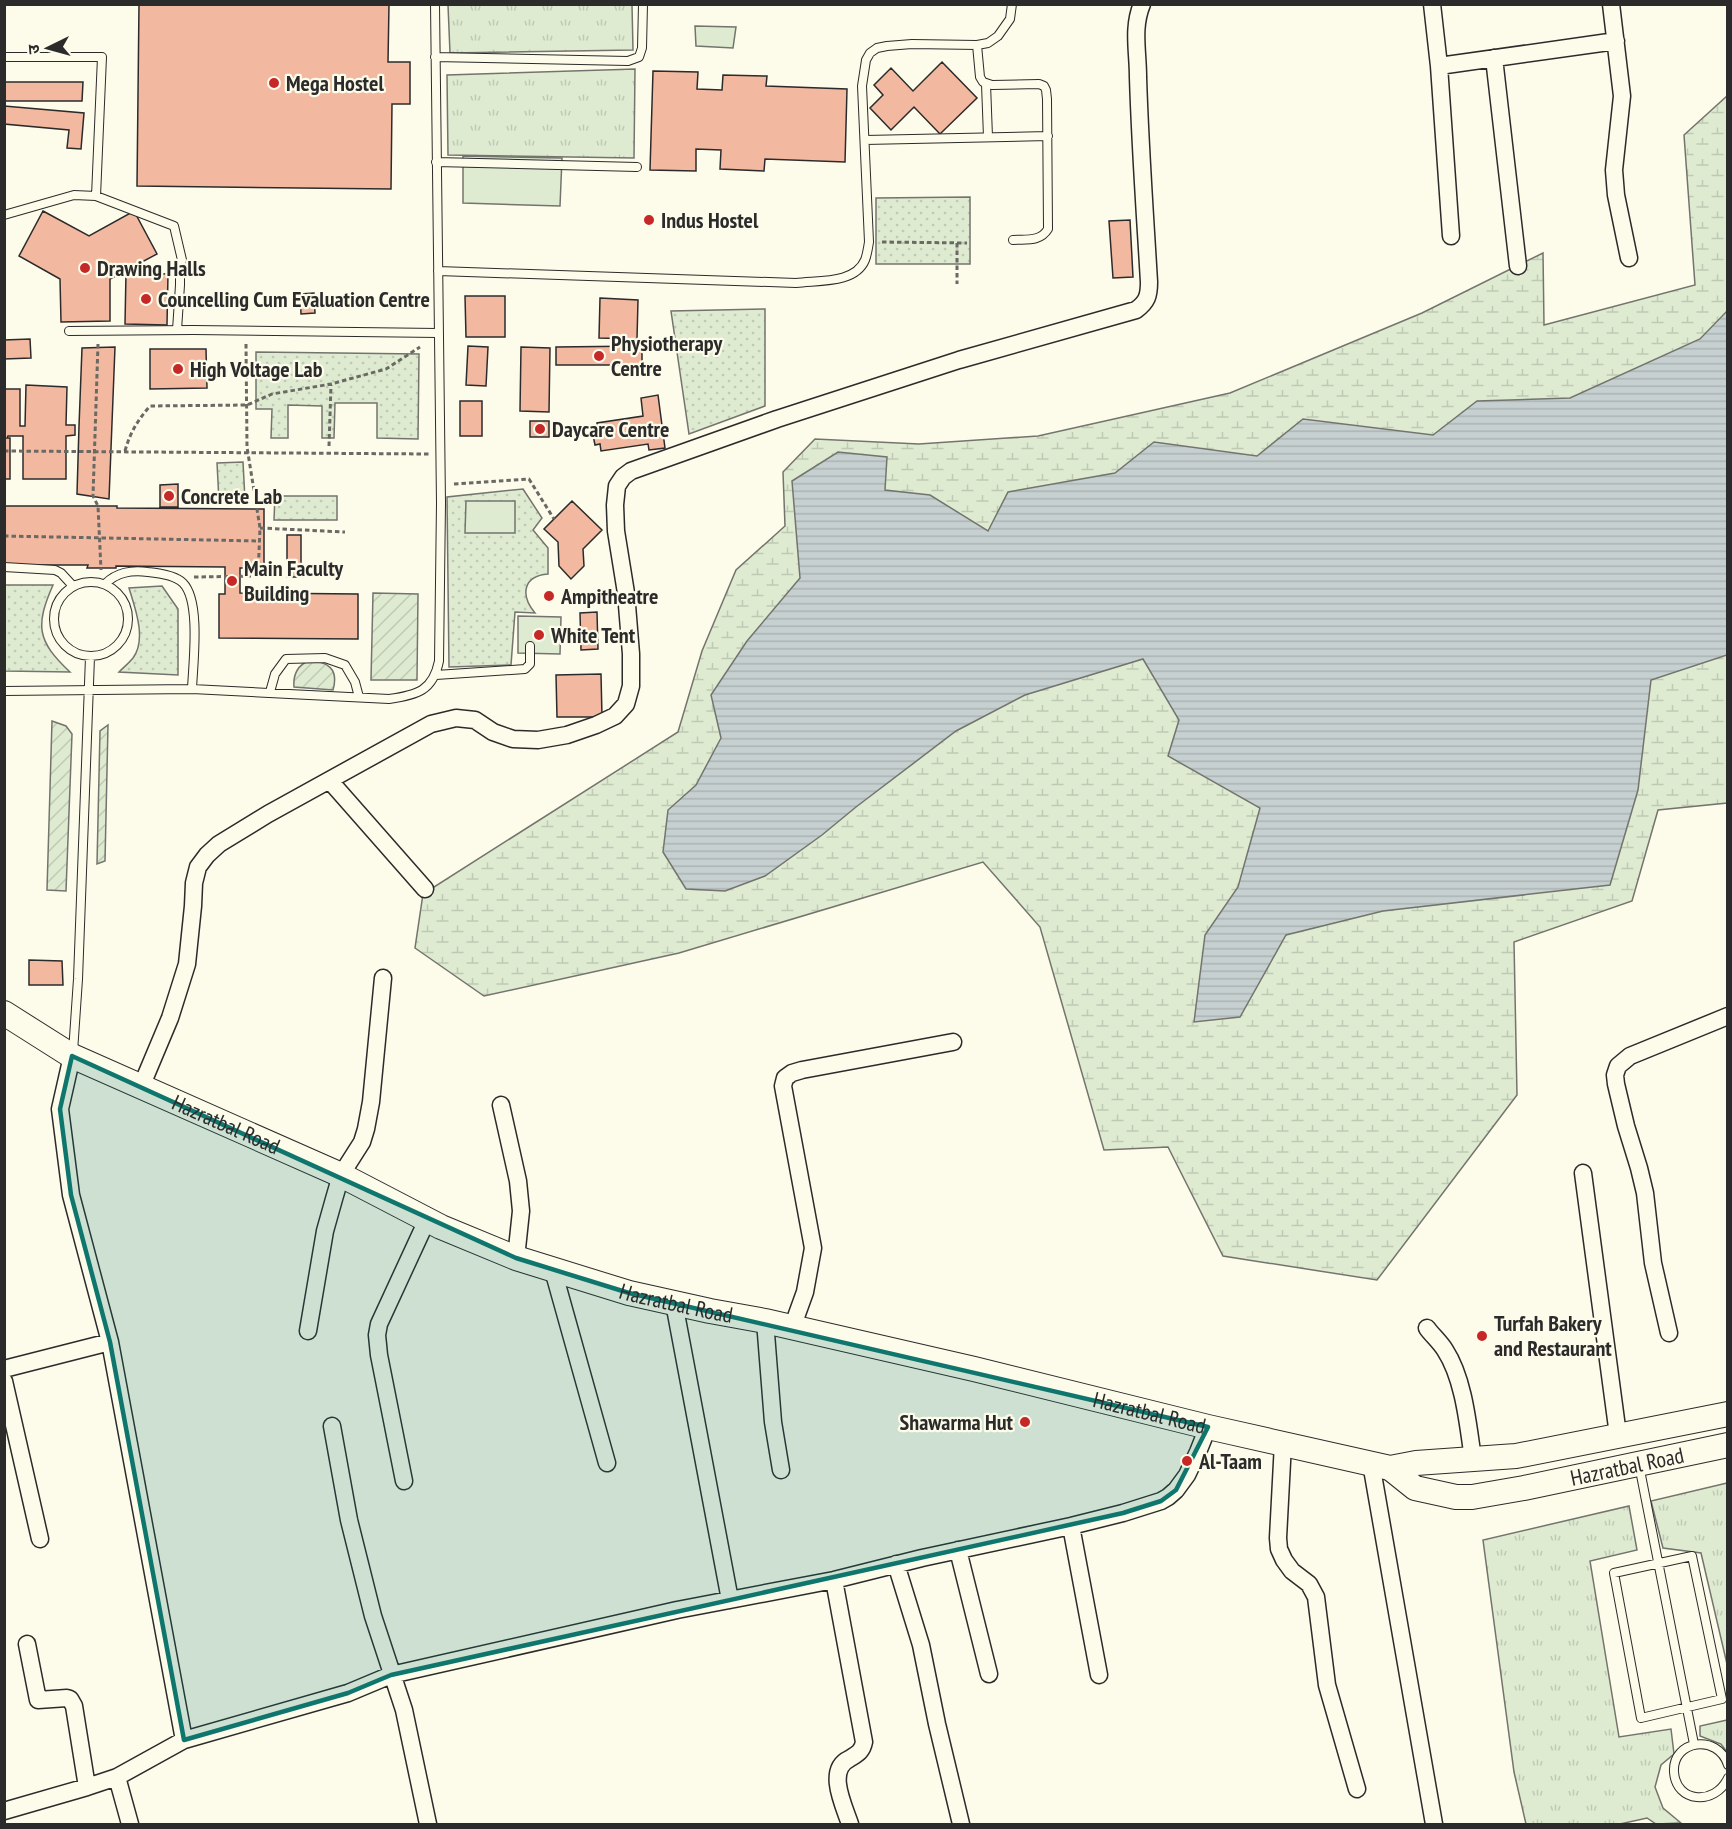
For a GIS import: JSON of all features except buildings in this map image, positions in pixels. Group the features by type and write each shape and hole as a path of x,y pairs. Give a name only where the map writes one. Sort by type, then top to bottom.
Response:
{"main road":[{"name":"Hazratbal Road","path":"4,1013 72,1056 341,1175 427,1220 516,1258 629,1293 765,1321 974,1369 1208,1427 1381,1466 1516,1456 1728,1414"},
{"name":"Hazratbal Road","path":"1381,1466 1416,1488 1456,1497 1472,1497 1728,1444"}],"street":[{"path":"141,1087 170,1018 187,963 194,883 198,867 207,855 241,830 431,724 456,718 475,720 493,732 513,739 538,740 567,735 615,716 626,704 631,686 631,654 615,505 617,486 622,477 631,471 777,419 959,360 1136,310 1144,304 1149,295 1149,282 1139,129 1136,33 1137,17 1142,4"},
{"path":"1432,4 1439,66 1451,236"},
{"path":"1611,4 1622,96 1614,170 1616,195 1629,258"},
{"path":"1439,66 1616,41"},
{"path":"1494,58 1518,267"},
{"path":"330,781 425,889"},
{"path":"308,1331 325,1231 341,1175 362,1143 366,1129 371,1102 383,978"},
{"path":"1669,1333 1653,1263 1645,1193 1626,1126 1616,1075 1618,1066 1630,1056 1728,1016"},
{"path":"792,1328 805,1292 813,1248 783,1086 784,1078 802,1070 953,1042"},
{"path":"72,1056 60,1109 71,1195 110,1342 184,1740"},
{"path":"501,1105 518,1181 521,1211 516,1258"},
{"path":"1583,1173 1618,1435"},
{"path":"404,1481 377,1335 382,1316 427,1220"},
{"path":"553,1270 607,1463"},
{"path":"674,1303 729,1600"},
{"path":"765,1321 773,1422 782,1470"},
{"path":"1426,1328 1445,1350 1457,1378 1465,1404 1473,1459"},
{"path":"4,1369 110,1342"},
{"path":"4,1381 40,1539"},
{"path":"332,1426 352,1531 373,1616 408,1728 428,1824"},
{"path":"4,1811 117,1777 184,1740 348,1693 391,1675 588,1629 834,1580 1123,1513 1168,1497 1176,1490 1187,1475 1208,1427"},
{"path":"1283,1443 1279,1549 1292,1571 1309,1584 1316,1597 1327,1686 1357,1789"},
{"path":"1381,1466 1434,1824"},
{"path":"1071,1526 1100,1675"},
{"path":"958,1550 989,1674"},
{"path":"896,1564 921,1645 961,1824"},
{"path":"834,1580 864,1742 863,1749 857,1755 841,1763 837,1772 850,1824"},
{"path":"27,1644 38,1700 67,1698 72,1702 87,1787"},
{"path":"117,1777 130,1824"}],"lane":[{"path":"4,691 192,689 389,699 410,696 426,689 436,675 439,661 440,454 435,4"},
{"path":"435,57 628,61 639,57 642,48 643,4"},
{"path":"438,271 796,283 848,277 858,272 866,260 869,242 862,86 866,60 870,53 877,48 887,46 988,43 998,36 1010,19 1012,4"},
{"path":"977,45 982,82 986,84 1035,84 1044,86 1046,90 1048,229 1044,236 1039,238 1013,240"},
{"path":"4,57 102,57 96,196"},
{"path":"986,84 988,137"},
{"path":"865,140 1048,136"},
{"path":"436,162 637,167"},
{"path":"4,214 74,195 96,196 174,226 182,260 177,330"},
{"path":"69,331 438,333"},
{"path":"4,567 55,570 73,586"},
{"path":"105,584 122,572 133,571 162,574 183,583 194,607 192,689"},
{"path":"84,582 94,582 105,584 122,598 128,618 127,628 117,646 100,656 90,657 70,651 63,644 54,624 54,612 64,593 73,586 84,582"},
{"path":"436,675 525,669 530,664 530,646"},
{"path":"72,1056 78,979 90,657"},
{"path":"270,692 275,674 286,659 325,658 345,665 355,682 359,697"},
{"path":"1639,1463 1694,1744"},
{"path":"1692,1556 1722,1699 1641,1718 1614,1573 1659,1563 1692,1556"},
{"path":"1728,1765 1720,1751 1713,1746 1704,1743 1694,1744 1679,1755 1674,1772 1680,1788 1694,1797 1702,1798 1718,1792 1728,1778"}],"path":[{"path":"869,242 967,243"},
{"path":"957,243 957,284"},
{"path":"94,582 102,568 98,506 93,496 98,331"},
{"path":"175,578 258,576 260,528 248,453 246,331"},
{"path":"124,452 129,434 150,406 247,405 272,394 331,384 386,369 438,333"},
{"path":"329,446 331,384"},
{"path":"4,451 440,454"},
{"path":"440,485 528,479 554,519"},
{"path":"260,528 345,532"},
{"path":"4,536 259,541"}],"highlighted area":[{"path":"72,1056 516,1258 629,1293 1208,1427 1176,1490 1161,1501 1123,1513 391,1675 348,1693 184,1740 110,1342 71,1195 60,1109"}],"green space":[{"path":"448,5 632,5 633,50 450,53"},
{"path":"695,26 736,27 733,48 696,46"},
{"path":"635,69 634,158 448,155 447,75"},
{"path":"1727,96 1727,803 1658,810 1632,901 1514,942 1517,1095 1377,1280 1223,1256 1168,1147 1104,1150 1040,927 983,862 679,953 484,996 415,948 423,894 678,732 702,651 736,570 785,526 783,472 815,439 919,444 1038,436 1230,393 1422,313 1543,253 1544,325 1695,285 1684,135"},
{"path":"463,156 562,158 560,206 463,203"},
{"path":"970,197 970,264 876,264 876,198"},
{"path":"765,309 765,406 689,434 671,311"},
{"path":"256,352 419,354 418,439 377,438 377,403 335,403 334,438 322,438 322,406 288,405 288,438 271,438 272,409 256,409"},
{"path":"243,462 245,500 219,501 217,463"},
{"path":"523,489 542,518 533,530 548,548 548,574 533,578 526,588 527,600 535,613 515,612 511,665 449,667 447,497"},
{"path":"275,496 337,496 337,520 274,520"},
{"path":"466,501 515,501 515,533 465,533"},
{"path":"5,585 53,585 43,612 42,632 51,651 70,672 5,671"},
{"path":"162,586 178,609 178,675 119,672 133,658 139,642 138,623 129,588"},
{"path":"373,593 418,594 417,680 371,680"},
{"name":"White Tent","path":"518,616 561,617 560,654 518,653"},
{"path":"308,661 315,661 330,668 334,677 333,690 294,687 296,671"},
{"path":"52,721 66,726 72,734 66,891 47,890"},
{"path":"108,725 105,861 97,864 100,731"},
{"path":"1728,1483 1727,1664 1701,1553 1663,1548 1651,1501"},
{"path":"1629,1506 1637,1550 1590,1561 1619,1737 1671,1729 1674,1754 1661,1765 1655,1787 1663,1808 1681,1823 1656,1824 1647,1818 1620,1824 1526,1824 1514,1772 1483,1540"},
{"path":"1728,1720 1727,1752 1721,1744 1700,1736 1700,1726"}],"shaded area":[{"path":"1727,311 1727,655 1651,680 1638,790 1610,885 1383,911 1286,935 1240,1017 1194,1022 1205,935 1238,887 1260,808 1168,756 1179,720 1143,659 1025,695 956,731 822,835 765,876 725,891 686,889 663,852 668,810 696,785 721,738 711,695 747,641 800,578 792,481 838,452 887,457 885,490 930,495 988,531 1008,492 1115,473 1154,442 1257,456 1303,419 1433,435 1477,401 1570,398 1700,339"}],"place":[{"name":"Mega Hostel","path":"274,83"},
{"name":"Indus Hostel","path":"649,220"},
{"name":"Drawing Halls","path":"85,268"},
{"name":"Councelling Cum Evaluation Centre","path":"146,299"},
{"name":"Physiotherapy Centre","path":"599,356"},
{"name":"High Voltage Lab","path":"178,369"},
{"name":"Daycare Centre","path":"540,429"},
{"name":"Concrete Lab","path":"169,496"},
{"name":"Main Faculty Building","path":"232,581"},
{"name":"Ampitheatre","path":"549,596"},
{"name":"White Tent","path":"539,635"},
{"name":"Turfah Bakery and Restaurant","path":"1482,1336"},
{"name":"Shawarma Hut","path":"1025,1422"},
{"name":"Al-Taam","path":"1187,1461"}]}
